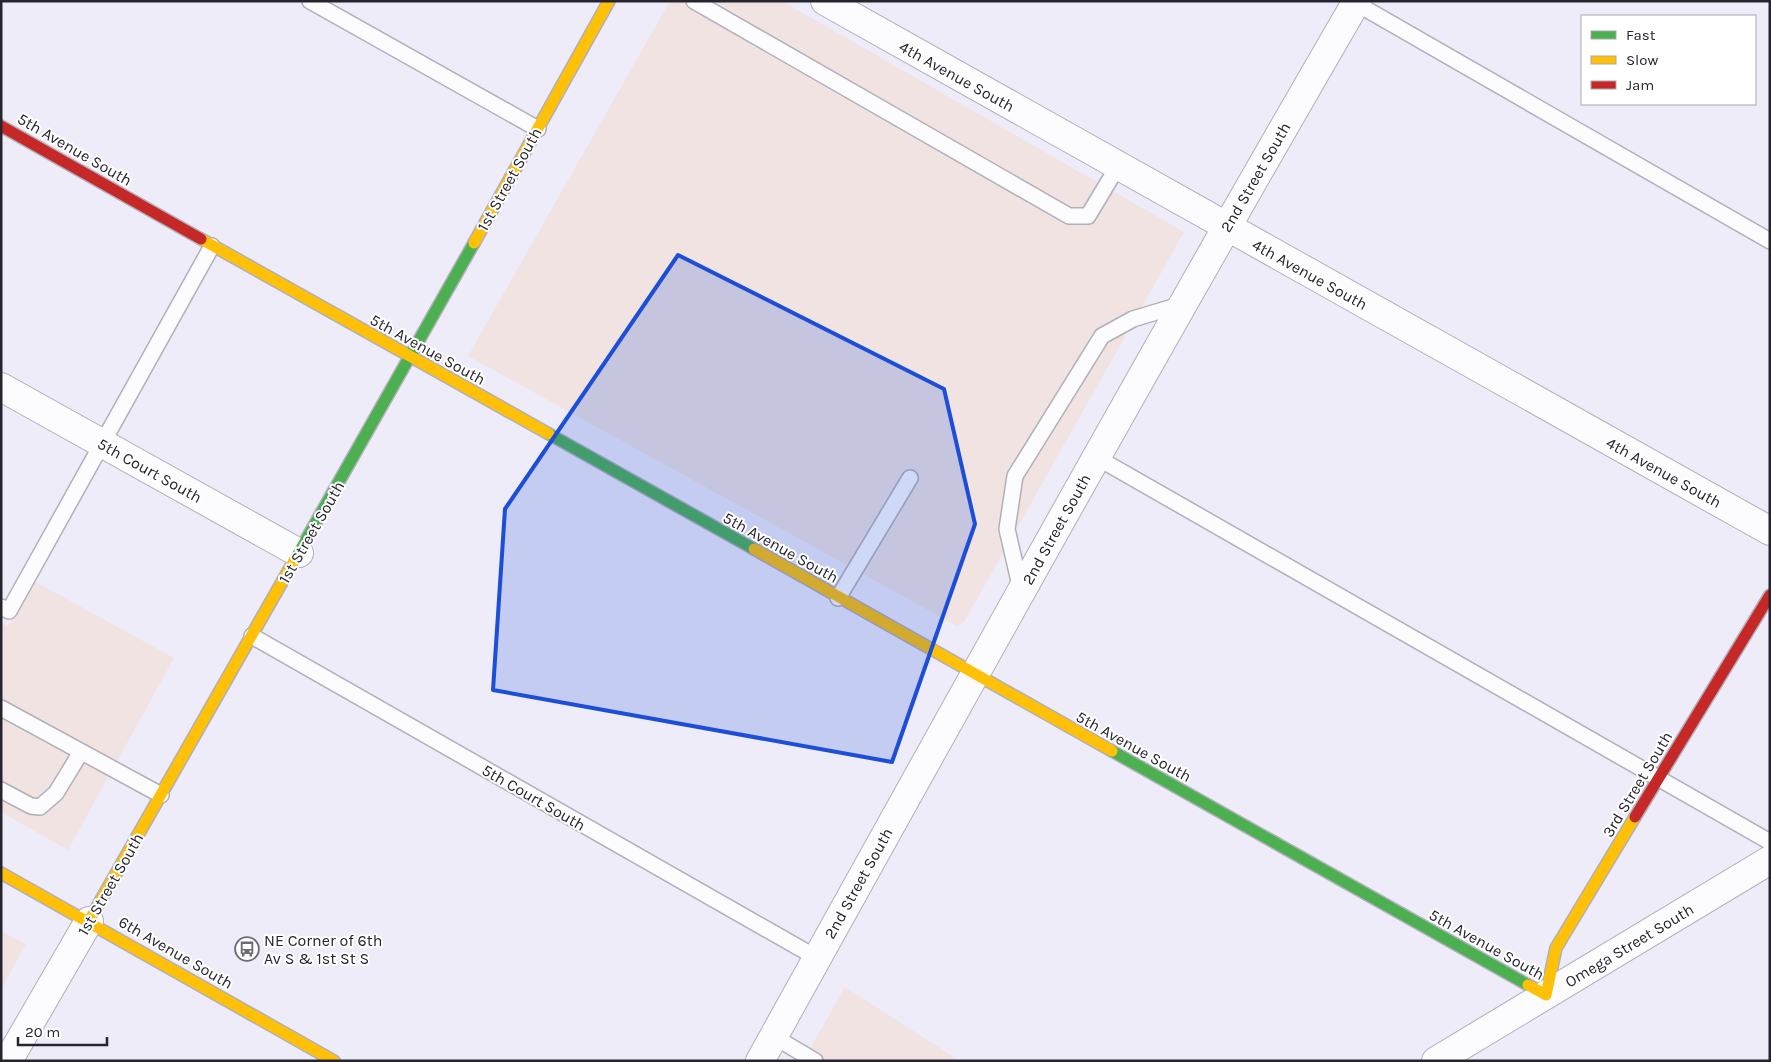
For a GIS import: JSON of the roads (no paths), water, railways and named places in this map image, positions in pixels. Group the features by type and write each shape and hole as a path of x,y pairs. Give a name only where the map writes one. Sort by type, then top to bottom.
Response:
{"street":[{"name":"1st Street South","path":"8,1061 411,357 609,1"},
{"name":"4th Avenue South","path":"825,1 1770,531"},
{"name":"2nd Street South","path":"760,1061 1096,457 1355,2"},
{"name":"5th Avenue South","path":"1,126 974,675 1546,995"},
{"name":"5th Court South","path":"1,387 299,553"},
{"name":"3rd Street South","path":"1546,995 1556,948 1770,595"},
{"name":"Omega Street South","path":"1436,1061 1770,860"},
{"name":"6th Avenue South","path":"1,872 334,1061"}],"lane":[{"path":"310,1 538,129"},
{"path":"694,1 1069,216 1088,216 1118,166"},
{"path":"1355,2 1770,240"},
{"path":"1,606 9,610 212,246"},
{"path":"1021,591 1007,529 1015,476 1102,336 1133,319 1183,304"},
{"path":"1096,457 1770,842"},
{"path":"838,598 910,478"},
{"name":"5th Court South","path":"252,636 817,958"},
{"path":"1,708 161,795"},
{"path":"1,790 31,806 40,807 56,793 81,752"},
{"path":"774,1036 815,1061"}],"place":[{"name":"NE Corner of 6th Av S & 1st St S","path":"247,949"}]}
